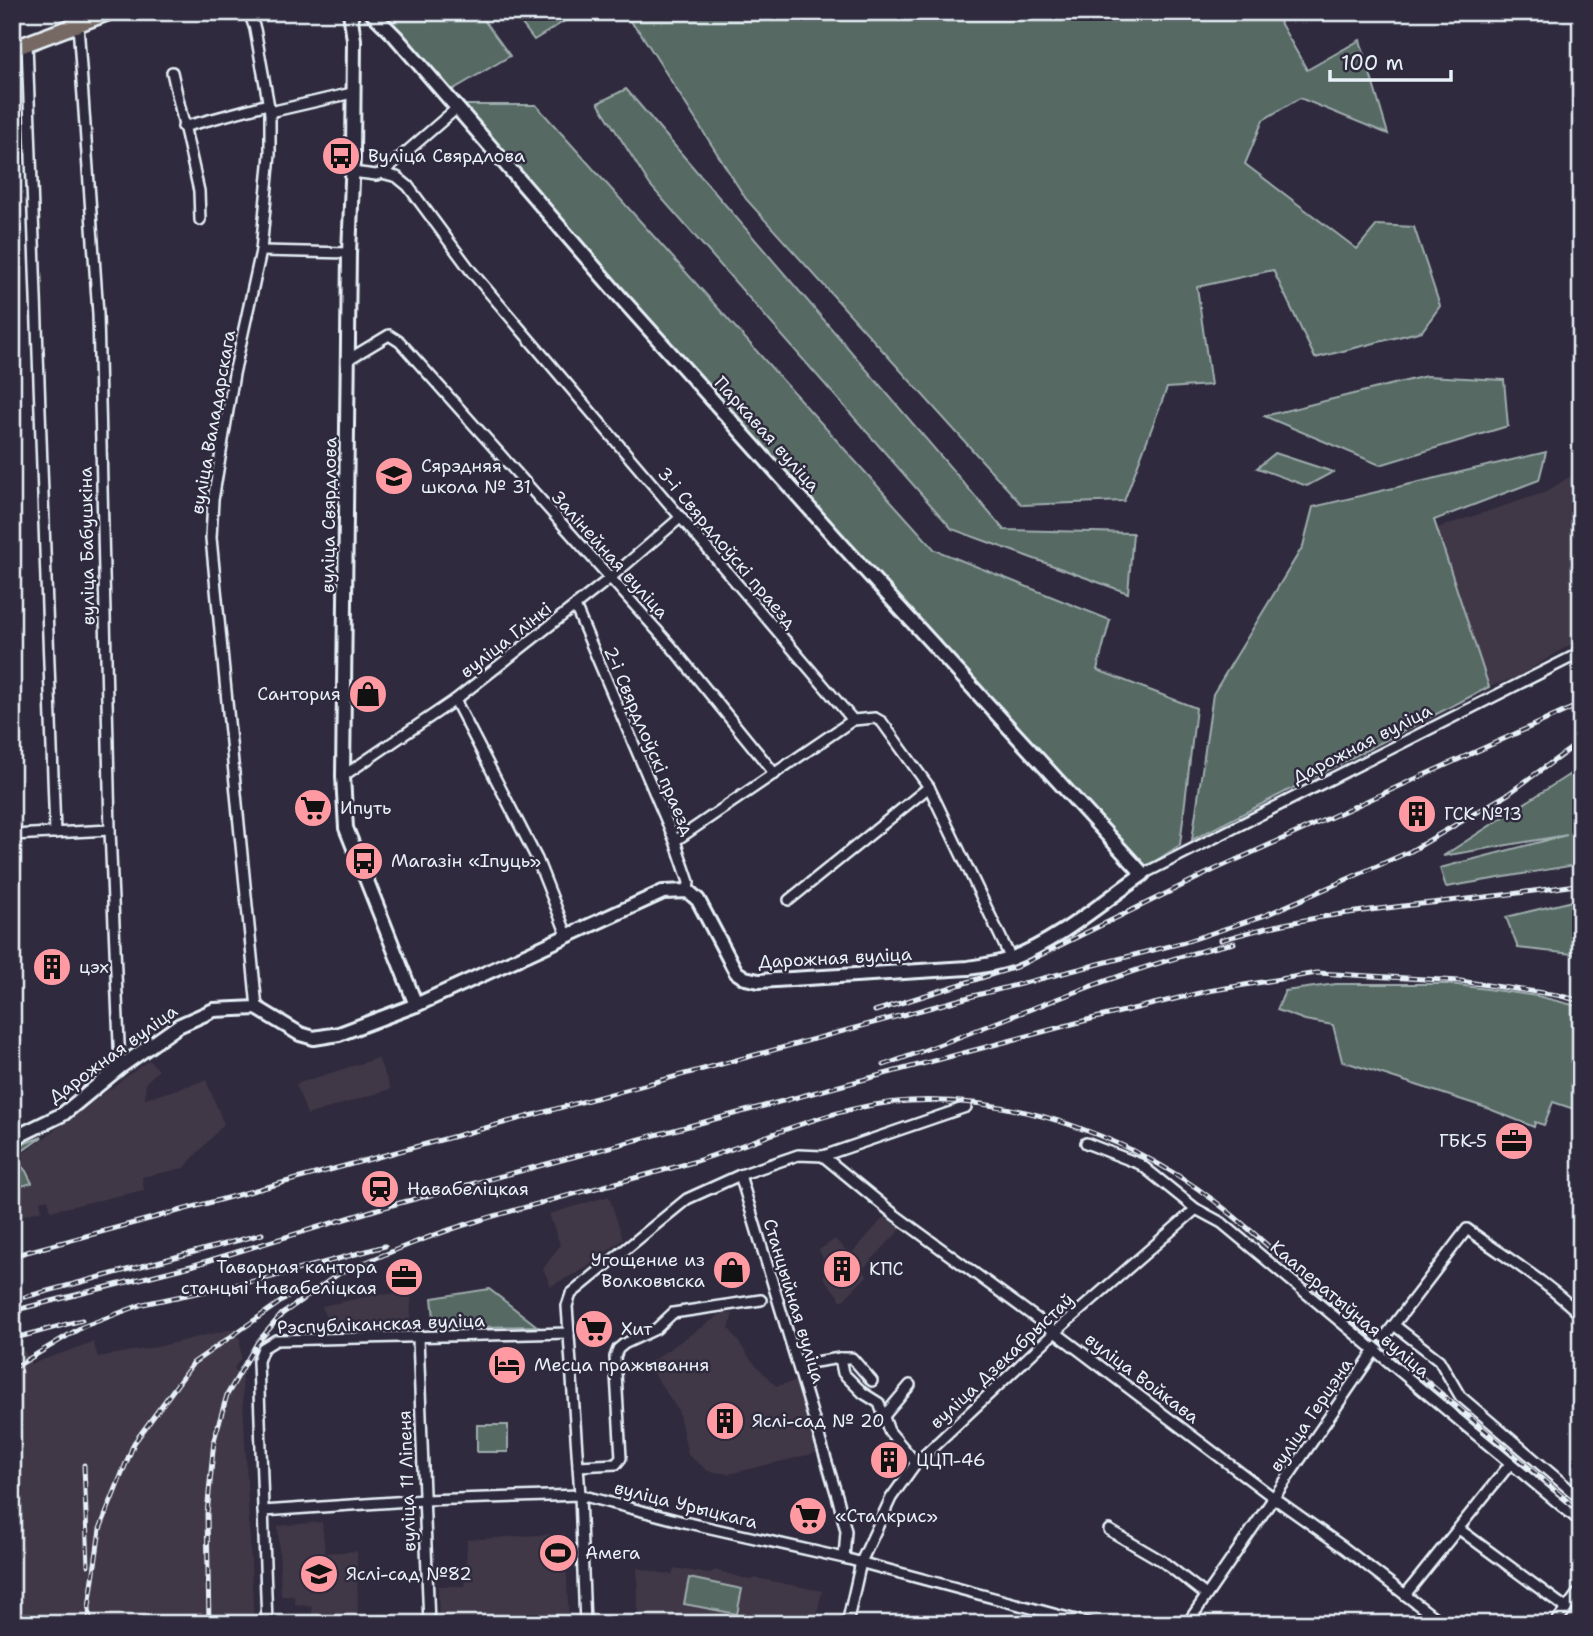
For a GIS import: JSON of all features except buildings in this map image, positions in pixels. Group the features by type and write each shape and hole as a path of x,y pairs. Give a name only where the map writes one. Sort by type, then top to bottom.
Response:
{"main road":[{"path":"12,49 110,12"}],"street":[{"name":"вуліца Валадарскага","path":"249,12 255,29 269,108 270,154 261,251 232,386 212,500 211,538 257,1008"},
{"name":"вуліца Свярдлова","path":"350,12 354,40 343,776 346,828 416,1005"},
{"name":"Паркавая вуліца","path":"371,12 844,547 1143,874"},
{"name":"вуліца Бабушкіна","path":"78,24 98,314 110,830 120,1067"},
{"path":"27,43 55,833"},
{"path":"172,72 199,191 200,220"},
{"path":"183,127 352,93"},
{"path":"352,172 376,175 382,173 457,108"},
{"name":"3-і Свярдлоўскі праезд","path":"382,173 397,177 408,186 471,271 853,720"},
{"path":"261,251 349,253"},
{"name":"Залінейная вуліца","path":"349,359 389,335 395,338 671,646 775,774"},
{"name":"вуліца Глінкі","path":"343,776 455,700 609,579 680,517"},
{"name":"2-і Свярдлоўскі праезд","path":"575,606 675,841 689,882 688,891"},
{"name":"Дарожная вуліца","path":"688,891 698,900 736,972 745,978 759,981 968,968 1011,959 1047,941 1143,874 1383,754 1581,650"},
{"path":"455,700 537,859 567,935"},
{"path":"675,841 853,720 875,718 882,722 929,787 1011,959"},
{"path":"789,900 929,787"},
{"path":"12,835 110,830"},
{"path":"257,1008 300,1034 314,1038 339,1034 416,1005 663,892 688,891"},
{"name":"Дарожная вуліца","path":"12,1139 63,1114 120,1067 191,1019 214,1010 257,1008"},
{"path":"585,1624 580,1495 567,1306 571,1294 687,1199 740,1175 798,1155 823,1156 967,1107"},
{"name":"Кааператыўная вуліца","path":"1086,1143 1140,1164 1196,1209 1222,1223 1581,1522"},
{"name":"вуліца Войкава","path":"823,1156 895,1215 1274,1498 1343,1546 1443,1624"},
{"name":"Станцыйная вуліца","path":"740,1175 846,1531 844,1558"},
{"name":"вуліца Дзекабрыстаў","path":"847,1624 860,1562 891,1498 916,1463 1055,1332 1196,1209"},
{"name":"вуліца Герцэна","path":"1187,1624 1375,1350 1467,1229 1559,1294 1581,1316"},
{"path":"578,1466 616,1464 621,1458 615,1357 618,1349 656,1329 673,1313 761,1300"},
{"path":"1394,1325 1439,1360 1461,1396 1581,1499"},
{"name":"Рэспубліканская вуліца","path":"267,1624 258,1361 263,1348 275,1340 569,1333"},
{"name":"вуліца 11 Ліпеня","path":"418,1338 429,1624"},
{"path":"840,1358 843,1373 863,1394 879,1403 889,1431 916,1463"},
{"path":"796,1360 809,1363 852,1358 872,1381"},
{"path":"884,1416 910,1385"},
{"path":"1405,1595 1510,1464"},
{"name":"вуліца Урыцкага","path":"263,1511 424,1500 580,1495 860,1562 1091,1624"},
{"path":"1459,1529 1566,1608"},
{"path":"1109,1530 1162,1561 1206,1595"},
{"path":"1556,1624 1581,1590"}],"shaded area":[{"path":"1581,469 1581,638 1519,676 1489,687 1434,529 1546,492"},
{"path":"378,1058 391,1089 307,1115 296,1084"},
{"path":"149,1060 159,1070 146,1082 145,1099 206,1080 224,1124 184,1168 142,1177 144,1190 51,1211 48,1199 40,1201 42,1210 12,1219 12,1190 34,1184 28,1170 17,1158"},
{"path":"609,1196 623,1239 586,1268 551,1286 543,1269 560,1245 549,1214"},
{"path":"885,1216 901,1229 863,1269 867,1276 842,1301 823,1277 828,1270 819,1250 835,1239 847,1251 853,1252"},
{"path":"412,1293 409,1332 330,1332 322,1306 375,1295"},
{"path":"724,1312 733,1314 729,1328 751,1360 776,1386 796,1381 816,1453 729,1474 708,1471 688,1455 678,1410 647,1364"},
{"path":"232,1329 240,1338 241,1358 234,1368 242,1378 254,1624 12,1624 12,1356 24,1350 31,1364 93,1342 98,1357"},
{"name":"Яслі-сад №82","path":"322,1522 325,1553 357,1551 358,1618 335,1624 312,1624 312,1607 295,1604 294,1596 281,1596 278,1526"},
{"path":"565,1533 569,1624 528,1624 527,1617 439,1621 438,1586 465,1586 467,1540"},
{"path":"637,1568 672,1575 674,1568 709,1574 715,1570 750,1580 756,1578 822,1591 815,1624 667,1624 655,1621 638,1611"}],"green space":[{"path":"384,12 478,12 510,56 452,90"},
{"path":"513,12 564,12 568,19 534,40"},
{"path":"621,12 1274,12 1307,70 1360,40 1388,134 1300,98 1263,120 1245,164 1357,249 1377,225 1414,227 1440,306 1422,331 1315,358 1273,270 1197,287 1211,385 1167,388 1124,501 1022,505 746,199 640,32"},
{"path":"626,89 1004,530 1133,533 1128,593 952,529 650,185 598,103"},
{"path":"464,105 536,105 935,550 1110,620 1097,670 1196,708 1180,845 1145,868 714,396"},
{"path":"1426,376 1504,380 1508,426 1380,465 1264,416"},
{"path":"1546,452 1539,480 1434,520 1489,687 1192,840 1213,694 1303,546 1313,507"},
{"path":"1275,453 1333,472 1307,486 1257,468"},
{"path":"1581,767 1581,864 1446,887 1440,868 1567,835 1443,856"},
{"path":"1581,899 1581,955 1518,948 1506,917"},
{"path":"1336,984 1450,984 1537,996 1581,1007 1581,1119 1578,1117 1580,1111 1553,1102 1544,1125 1535,1122 1534,1127 1487,1108 1342,1061 1333,1025 1305,1020 1277,1010 1285,991"},
{"path":"42,1137 14,1157 32,1183 12,1189 12,1148"},
{"path":"489,1289 537,1326 435,1328 432,1298"},
{"path":"477,1425 508,1425 508,1452 477,1452"},
{"path":"689,1578 742,1589 737,1614 684,1604"}],"railway":[{"path":"875,1011 1016,967 1216,869 1581,704"},
{"path":"12,1256 973,996 1185,942 1266,915 1411,851 1508,794 1581,741"},
{"path":"1221,940 1268,927 1321,917 1581,884"},
{"path":"884,1065 1100,983 1189,954 1234,943"},
{"path":"12,1311 191,1266 381,1208 1091,1019 1208,991 1317,973 1460,981 1581,1001"},
{"path":"335,1275 456,1228 693,1162 800,1124 854,1109 910,1101 953,1101 996,1106 1080,1128 1121,1145 1197,1188 1231,1214 1581,1513"},
{"path":"25,1297 262,1234"},
{"path":"12,1369 82,1327 143,1304 264,1279 385,1246"},
{"path":"209,1624 207,1514 214,1440 227,1395 257,1343 282,1314 344,1270"},
{"path":"90,1624 89,1607 100,1529 134,1443 193,1363 299,1289"},
{"path":"12,1339 82,1320"},
{"path":"84,1465 88,1565"}],"place":[{"name":"Вуліца Свярдлова","path":"341,156"},
{"name":"Сярэдняя школа № 31","path":"394,476"},
{"name":"Сантория","path":"368,694"},
{"name":"Ипуть","path":"313,808"},
{"name":"ГСК №13","path":"1417,814"},
{"name":"Магазін «Іпуць»","path":"364,861"},
{"name":"цэх","path":"52,967"},
{"name":"ГБК-5","path":"1514,1141"},
{"name":"Навабеліцкая","path":"380,1189"},
{"name":"КПС","path":"842,1269"},
{"name":"Угощение из Волковыска","path":"732,1270"},
{"name":"Таварная кантора станцыі Навабеліцкая","path":"404,1277"},
{"name":"Хит","path":"594,1329"},
{"name":"Месца пражывання","path":"507,1365"},
{"name":"Яслі-сад № 20","path":"725,1421"},
{"name":"ЦЦП-46","path":"889,1460"},
{"name":"«Сталкрис»","path":"808,1516"},
{"name":"Амега","path":"558,1553"},
{"name":"Яслі-сад №82","path":"319,1574"}]}
